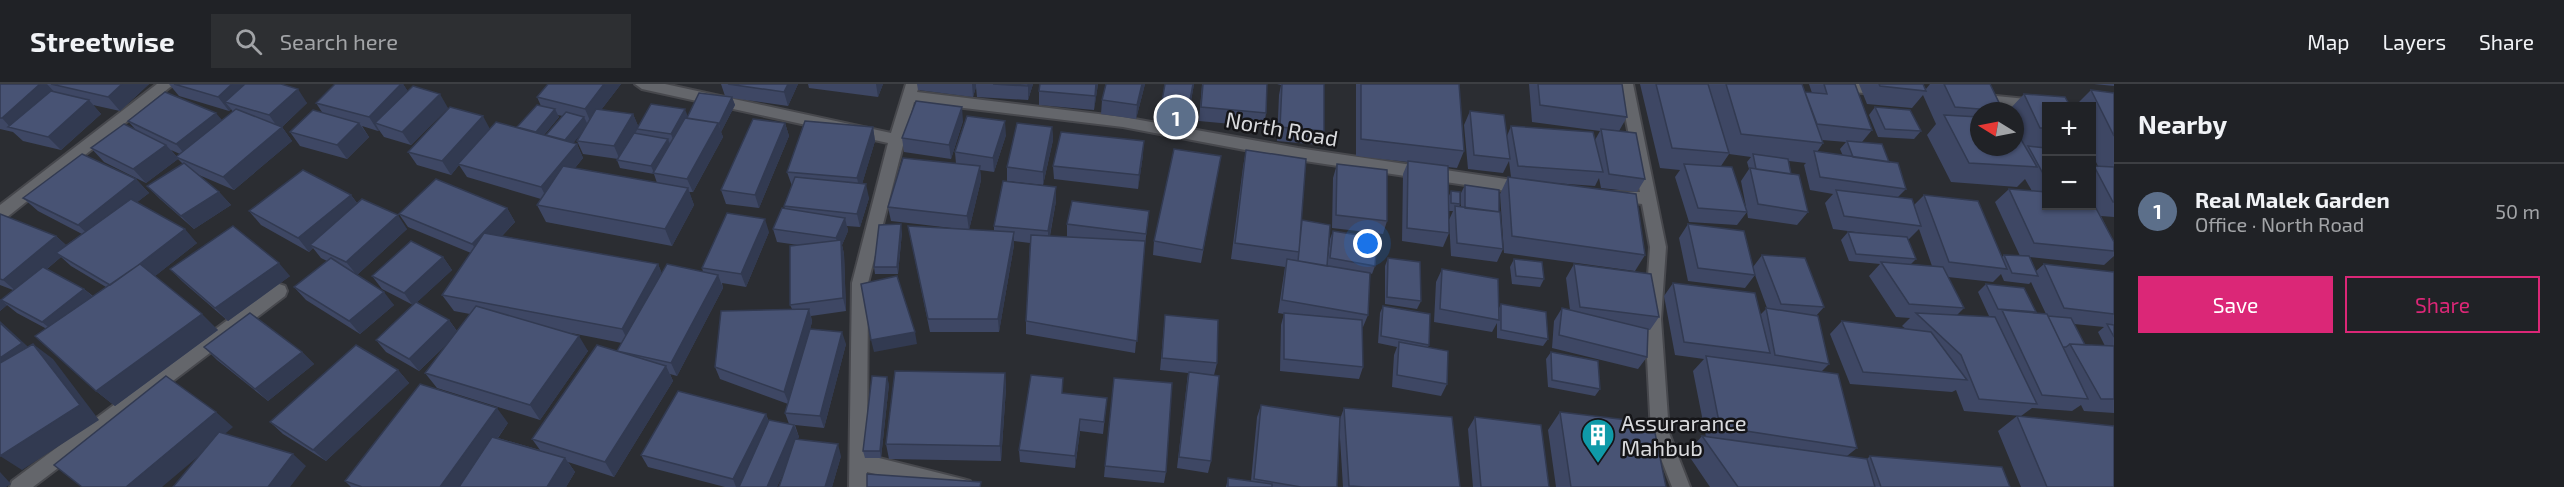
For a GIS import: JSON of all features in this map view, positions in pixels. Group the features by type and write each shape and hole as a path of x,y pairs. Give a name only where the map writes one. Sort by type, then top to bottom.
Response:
{"street":[{"path":"0,214 167,84"},
{"path":"642,84 898,140"},
{"path":"1626,84 1658,247 1653,319 1660,433 1681,487"},
{"path":"1826,84 1896,91"},
{"path":"858,487 860,284 910,90"},
{"name":"North Road","path":"910,90 1124,122 1298,154 1542,190"},
{"path":"1966,98 2042,106"},
{"path":"1602,195 1650,199"},
{"path":"19,487 279,291"},
{"path":"858,461 963,487"}],"building":[{"path":"0,84 40,84 0,118"},
{"path":"51,84 122,84 108,97"},
{"path":"174,84 232,84 218,97"},
{"path":"245,84 281,84 298,89 269,115 225,102"},
{"path":"335,84 401,84 369,117 316,103"},
{"path":"548,84 604,84 585,109 537,97"},
{"path":"728,84 788,84 784,92"},
{"path":"993,84 1028,84 1028,86"},
{"path":"1040,84 1096,84 1095,96 1039,91"},
{"path":"1106,84 1142,84 1137,105 1102,100"},
{"path":"1165,84 1193,84 1187,116 1160,112"},
{"path":"1203,84 1267,84 1266,113 1201,107"},
{"path":"1282,84 1324,84 1324,131 1280,127"},
{"path":"1361,84 1459,84 1464,151 1361,139"},
{"path":"1538,84 1622,84 1627,117 1540,105"},
{"path":"1656,84 1708,84 1729,153 1672,148"},
{"path":"1726,84 1802,84 1823,143 1741,134"},
{"path":"1824,84 1855,84 1872,130 1817,124 1805,92 1827,94"},
{"path":"1879,84 1923,84 1926,91 1880,86"},
{"path":"1944,84 1990,84 1999,102 1970,102 1970,108 1955,107"},
{"path":"413,86 440,94 402,132 375,123"},
{"path":"2091,90 2114,93 2114,136"},
{"path":"51,91 89,100 48,137 8,127"},
{"path":"165,92 216,113 176,144 128,121"},
{"path":"699,93 732,97 719,124 687,118"},
{"path":"2024,94 2065,97 2068,102 2042,102 2042,128"},
{"path":"916,101 962,107 949,145 902,138"},
{"path":"651,104 685,109 671,134 637,129"},
{"path":"537,105 555,109 536,132 517,127"},
{"path":"450,107 483,116 442,161 408,152"},
{"path":"1875,107 1910,110 1921,131 1885,129"},
{"path":"236,109 282,127 223,177 176,157"},
{"path":"596,109 633,114 614,146 577,141"},
{"path":"313,110 359,123 337,145 290,132"},
{"path":"1470,111 1504,115 1510,159 1474,155"},
{"path":"566,112 584,117 565,140 546,135"},
{"path":"1944,115 1970,116 1970,156 2024,156 2024,145 2037,167 1969,163"},
{"path":"967,116 1005,121 993,158 955,152"},
{"path":"685,118 718,123 687,179 653,173"},
{"path":"753,119 785,123 755,195 721,190"},
{"path":"805,121 873,127 857,178 787,172"},
{"path":"496,122 577,144 541,187 458,164"},
{"path":"1017,123 1052,127 1043,172 1007,167"},
{"path":"124,124 166,145 133,169 91,148"},
{"path":"1511,126 1593,132 1603,172 1518,166"},
{"path":"1601,129 1636,133 1645,179 1609,174"},
{"path":"1061,132 1144,141 1139,175 1053,166"},
{"path":"634,133 668,139 651,166 617,160"},
{"path":"1847,141 1882,144 1889,162 1853,157"},
{"path":"2028,146 2042,148 2042,172"},
{"path":"1174,149 1221,156 1203,250 1154,241"},
{"path":"1246,150 1306,159 1299,252 1235,243"},
{"path":"1814,151 1898,163 1906,189 1820,177"},
{"path":"82,154 136,179 78,225 23,198"},
{"path":"1753,154 1788,159 1791,174 1756,169"},
{"path":"903,158 980,166 967,216 888,207"},
{"path":"1408,161 1448,166 1449,233 1407,228"},
{"path":"184,163 219,192 181,216 147,186"},
{"path":"1337,164 1387,170 1387,221 1336,215"},
{"path":"1684,164 1732,167 1747,212 1698,208"},
{"path":"563,166 688,188 665,229 537,205"},
{"path":"2096,166 2114,167 2113,202 2096,170"},
{"path":"1750,168 1799,175 1808,212 1758,204"},
{"path":"303,170 351,195 298,238 249,211"},
{"path":"795,177 866,184 857,214 784,206"},
{"path":"1508,177 1636,194 1645,255 1512,236"},
{"path":"436,179 507,208 472,244 399,214"},
{"path":"1003,181 1056,187 1048,231 994,226"},
{"path":"1465,185 1499,190 1499,212 1465,208"},
{"path":"2009,189 2042,192 2042,210 2096,208 2114,242 2114,251 2034,243"},
{"path":"1836,190 1912,199 1921,226 1844,216"},
{"path":"1451,191 1460,192 1460,204 1451,203"},
{"path":"1924,195 1978,201 2007,269 1949,262"},
{"path":"131,199 185,229 110,285 56,253"},
{"path":"362,199 398,215 346,262 310,245"},
{"path":"1072,201 1149,211 1146,234 1067,224"},
{"path":"1455,206 1500,212 1503,249 1457,243"},
{"path":"782,208 845,218 836,238 773,229"},
{"path":"727,213 765,219 741,274 702,268"},
{"path":"0,214 56,236 3,280 0,279"},
{"path":"1302,220 1330,225 1327,266 1298,261"},
{"path":"901,224 897,267 874,267 879,225"},
{"path":"1688,224 1744,231 1755,275 1698,268"},
{"path":"233,226 279,263 215,308 170,269"},
{"path":"908,226 1014,232 998,319 928,319"},
{"path":"1333,231 1377,238 1375,266 1330,258"},
{"path":"1848,232 1907,237 1916,259 1856,254"},
{"path":"484,233 658,264 622,329 442,295"},
{"path":"1031,235 1145,241 1137,341 1026,321"},
{"path":"841,240 843,298 790,305 790,246"},
{"path":"411,241 443,257 404,293 372,276"},
{"path":"1762,255 1805,258 1824,307 1781,304"},
{"path":"2004,255 2029,256 2038,276 2012,273"},
{"path":"331,258 384,292 349,321 294,287"},
{"path":"1388,258 1420,262 1421,301 1387,297"},
{"path":"1287,259 1370,273 1368,315 1282,300"},
{"path":"1514,259 1542,262 1544,279 1516,276"},
{"path":"1881,262 1943,267 1964,308 1909,304"},
{"path":"140,264 202,314 96,391 35,336"},
{"path":"667,264 718,275 671,363 617,351"},
{"path":"1574,264 1651,274 1659,317 1580,307"},
{"path":"2044,264 2114,272 2114,314 2064,308"},
{"path":"43,267 84,289 42,322 1,300"},
{"path":"1442,269 1498,279 1499,320 1440,309"},
{"path":"897,276 915,332 871,340 861,284"},
{"path":"1673,283 1755,293 1770,353 1684,342"},
{"path":"1986,284 2024,288 2036,312 1998,309"},
{"path":"416,302 449,320 409,359 376,340"},
{"path":"1501,304 1546,312 1548,339 1501,330"},
{"path":"476,306 579,336 530,405 425,373"},
{"path":"1383,306 1430,314 1429,345 1381,336"},
{"path":"1562,308 1648,329 1647,357 1559,335"},
{"path":"1766,308 1818,316 1829,364 1775,355"},
{"path":"809,309 784,392 715,367 721,311"},
{"path":"2002,310 2047,314 2088,399 2042,395"},
{"path":"250,313 302,352 255,389 204,347"},
{"path":"1284,313 1362,320 1363,367 1284,359"},
{"path":"1916,313 1995,317 2037,404 1979,399 1961,355"},
{"path":"1165,315 1218,320 1217,363 1162,358"},
{"path":"2048,316 2071,318 2085,345 2070,344 2063,347"},
{"path":"1842,321 1931,332 1967,380 1863,372"},
{"path":"0,323 22,343 0,358"},
{"path":"2107,324 2114,325 2114,337"},
{"path":"810,329 842,332 820,416 785,413"},
{"path":"1399,342 1448,351 1447,384 1397,375"},
{"path":"33,344 80,405 0,456 0,363"},
{"path":"2070,344 2114,346 2114,399 2101,399"},
{"path":"356,345 398,370 313,450 270,422"},
{"path":"597,345 666,366 605,462 532,439"},
{"path":"1551,352 1598,361 1600,389 1552,380"},
{"path":"1706,356 1838,374 1857,448 1720,427"},
{"path":"895,371 1005,373 1000,446 886,444"},
{"path":"1189,372 1219,376 1211,461 1179,457"},
{"path":"1031,375 1063,378 1062,393 1107,398 1104,422 1080,419 1075,456 1019,450"},
{"path":"166,376 216,412 126,487 82,487 54,465"},
{"path":"872,376 887,377 880,451 863,451"},
{"path":"1114,378 1172,383 1166,472 1105,466"},
{"path":"420,384 497,408 440,487 362,487 345,481"},
{"path":"678,391 766,414 733,479 641,455"},
{"path":"1261,405 1340,417 1337,487 1301,487 1254,479"},
{"path":"1344,408 1452,417 1460,487 1349,486"},
{"name":"Assurarance Mahbub","path":"1560,412 1653,423 1666,487 1571,487"},
{"path":"2017,416 2114,426 2114,487 2047,487"},
{"path":"1475,417 1541,425 1549,487 1481,487"},
{"path":"769,420 794,425 767,487 739,487"},
{"path":"219,432 293,454 268,487 173,487"},
{"path":"1702,436 1867,459 1875,487 1738,487"},
{"path":"492,437 565,458 547,487 459,487"},
{"path":"795,439 838,444 825,487 779,487"},
{"path":"1870,456 2002,467 2010,487 1881,487"},
{"path":"867,474 981,482 980,487 867,487"},
{"path":"1228,478 1272,484 1272,487 1228,487"}],"place":[{"name":"Real Malek Garden","path":"1176,117"},
{"name":"Assurarance Mahbub","path":"1598,464"}]}
